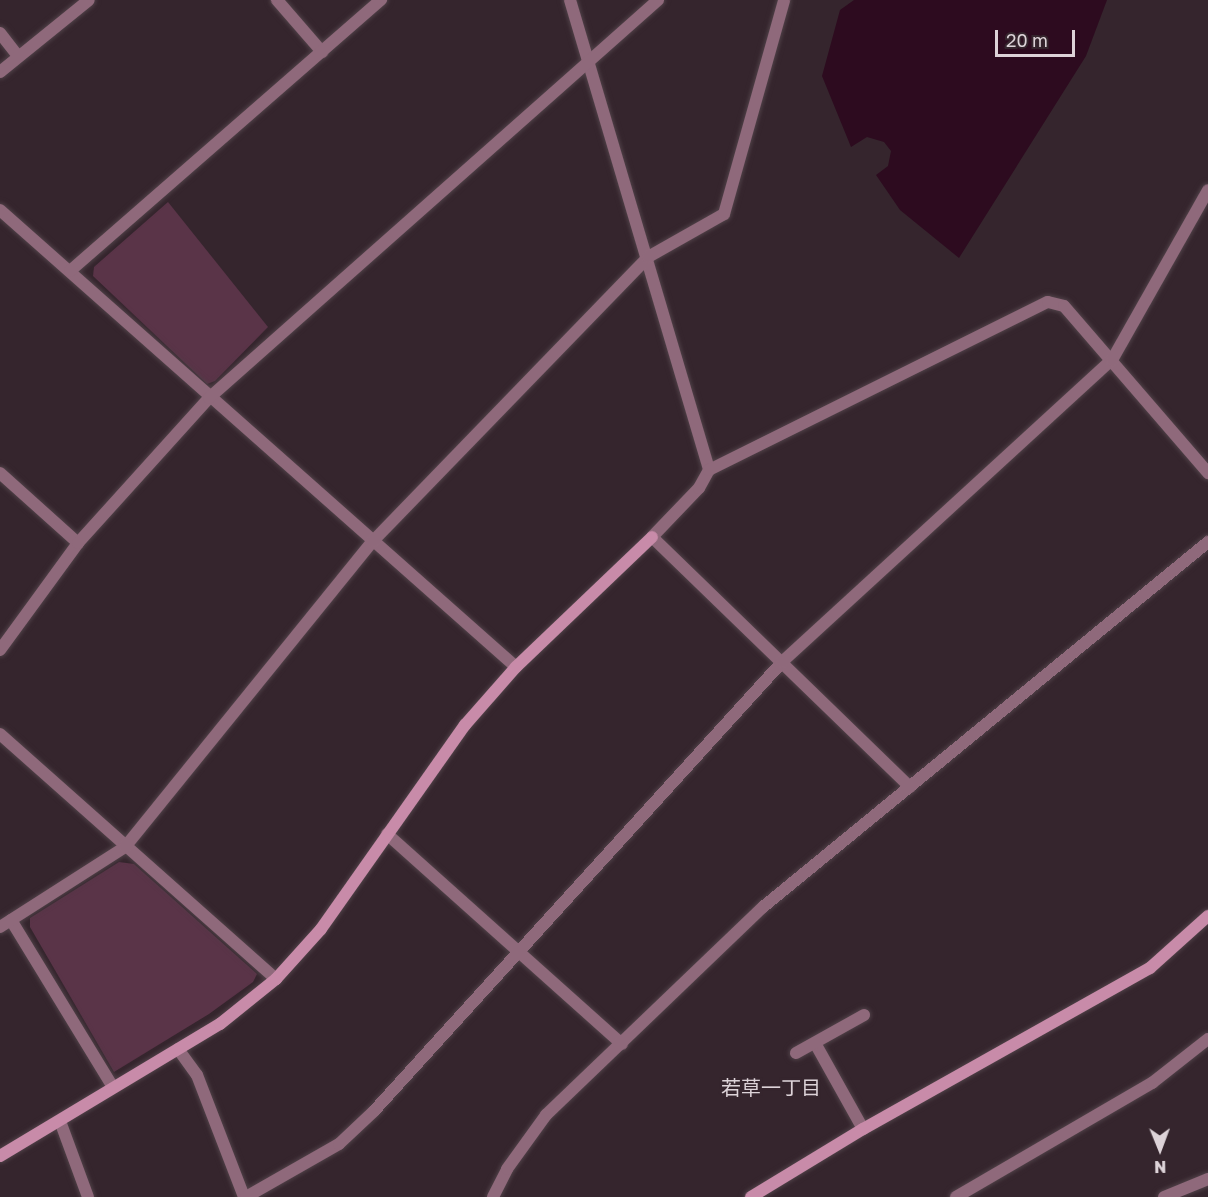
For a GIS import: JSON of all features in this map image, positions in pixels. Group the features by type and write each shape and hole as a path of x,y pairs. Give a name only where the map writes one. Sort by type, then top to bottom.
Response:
{"street":[{"path":"0,72 89,0"},
{"path":"277,0 322,52"},
{"path":"70,271 381,0"},
{"path":"570,0 648,257 709,470"},
{"path":"0,650 78,543 209,398 658,0"},
{"path":"0,927 125,847 373,541 648,257 724,214 784,0"},
{"path":"0,33 18,56"},
{"path":"178,1049 197,1075 245,1197 339,1144 783,661 1112,360 1208,190"},
{"path":"0,210 209,398 516,667"},
{"path":"0,1156 220,1024 276,979 321,929 465,725 516,667 652,537 699,488 709,470 1048,302 1064,306 1208,473"},
{"path":"0,473 78,543"},
{"path":"652,537 783,661 910,787"},
{"path":"493,1197 507,1169 546,1115 764,907 1208,542"},
{"path":"0,734 276,979"},
{"path":"387,834 622,1044"},
{"path":"751,1197 770,1192 863,1129 1150,968 1208,916"},
{"path":"11,920 113,1087"},
{"path":"796,1053 864,1015"},
{"path":"956,1197 1152,1083 1208,1038"},
{"path":"815,1043 863,1129"},
{"path":"60,1121 88,1197"},
{"path":"1164,1197 1208,1179"}],"shaded area":[{"path":"854,0 1107,0 1086,56 959,258 900,210 876,175 888,166 891,151 884,142 867,137 851,147 822,76 840,10"},
{"path":"168,202 268,327 215,381 207,384 93,276 94,267"},
{"path":"119,862 134,864 257,974 253,982 209,1014 114,1072 30,927 30,918"}],"district":[{"name":"若草一丁目","path":"771,1087"}]}
